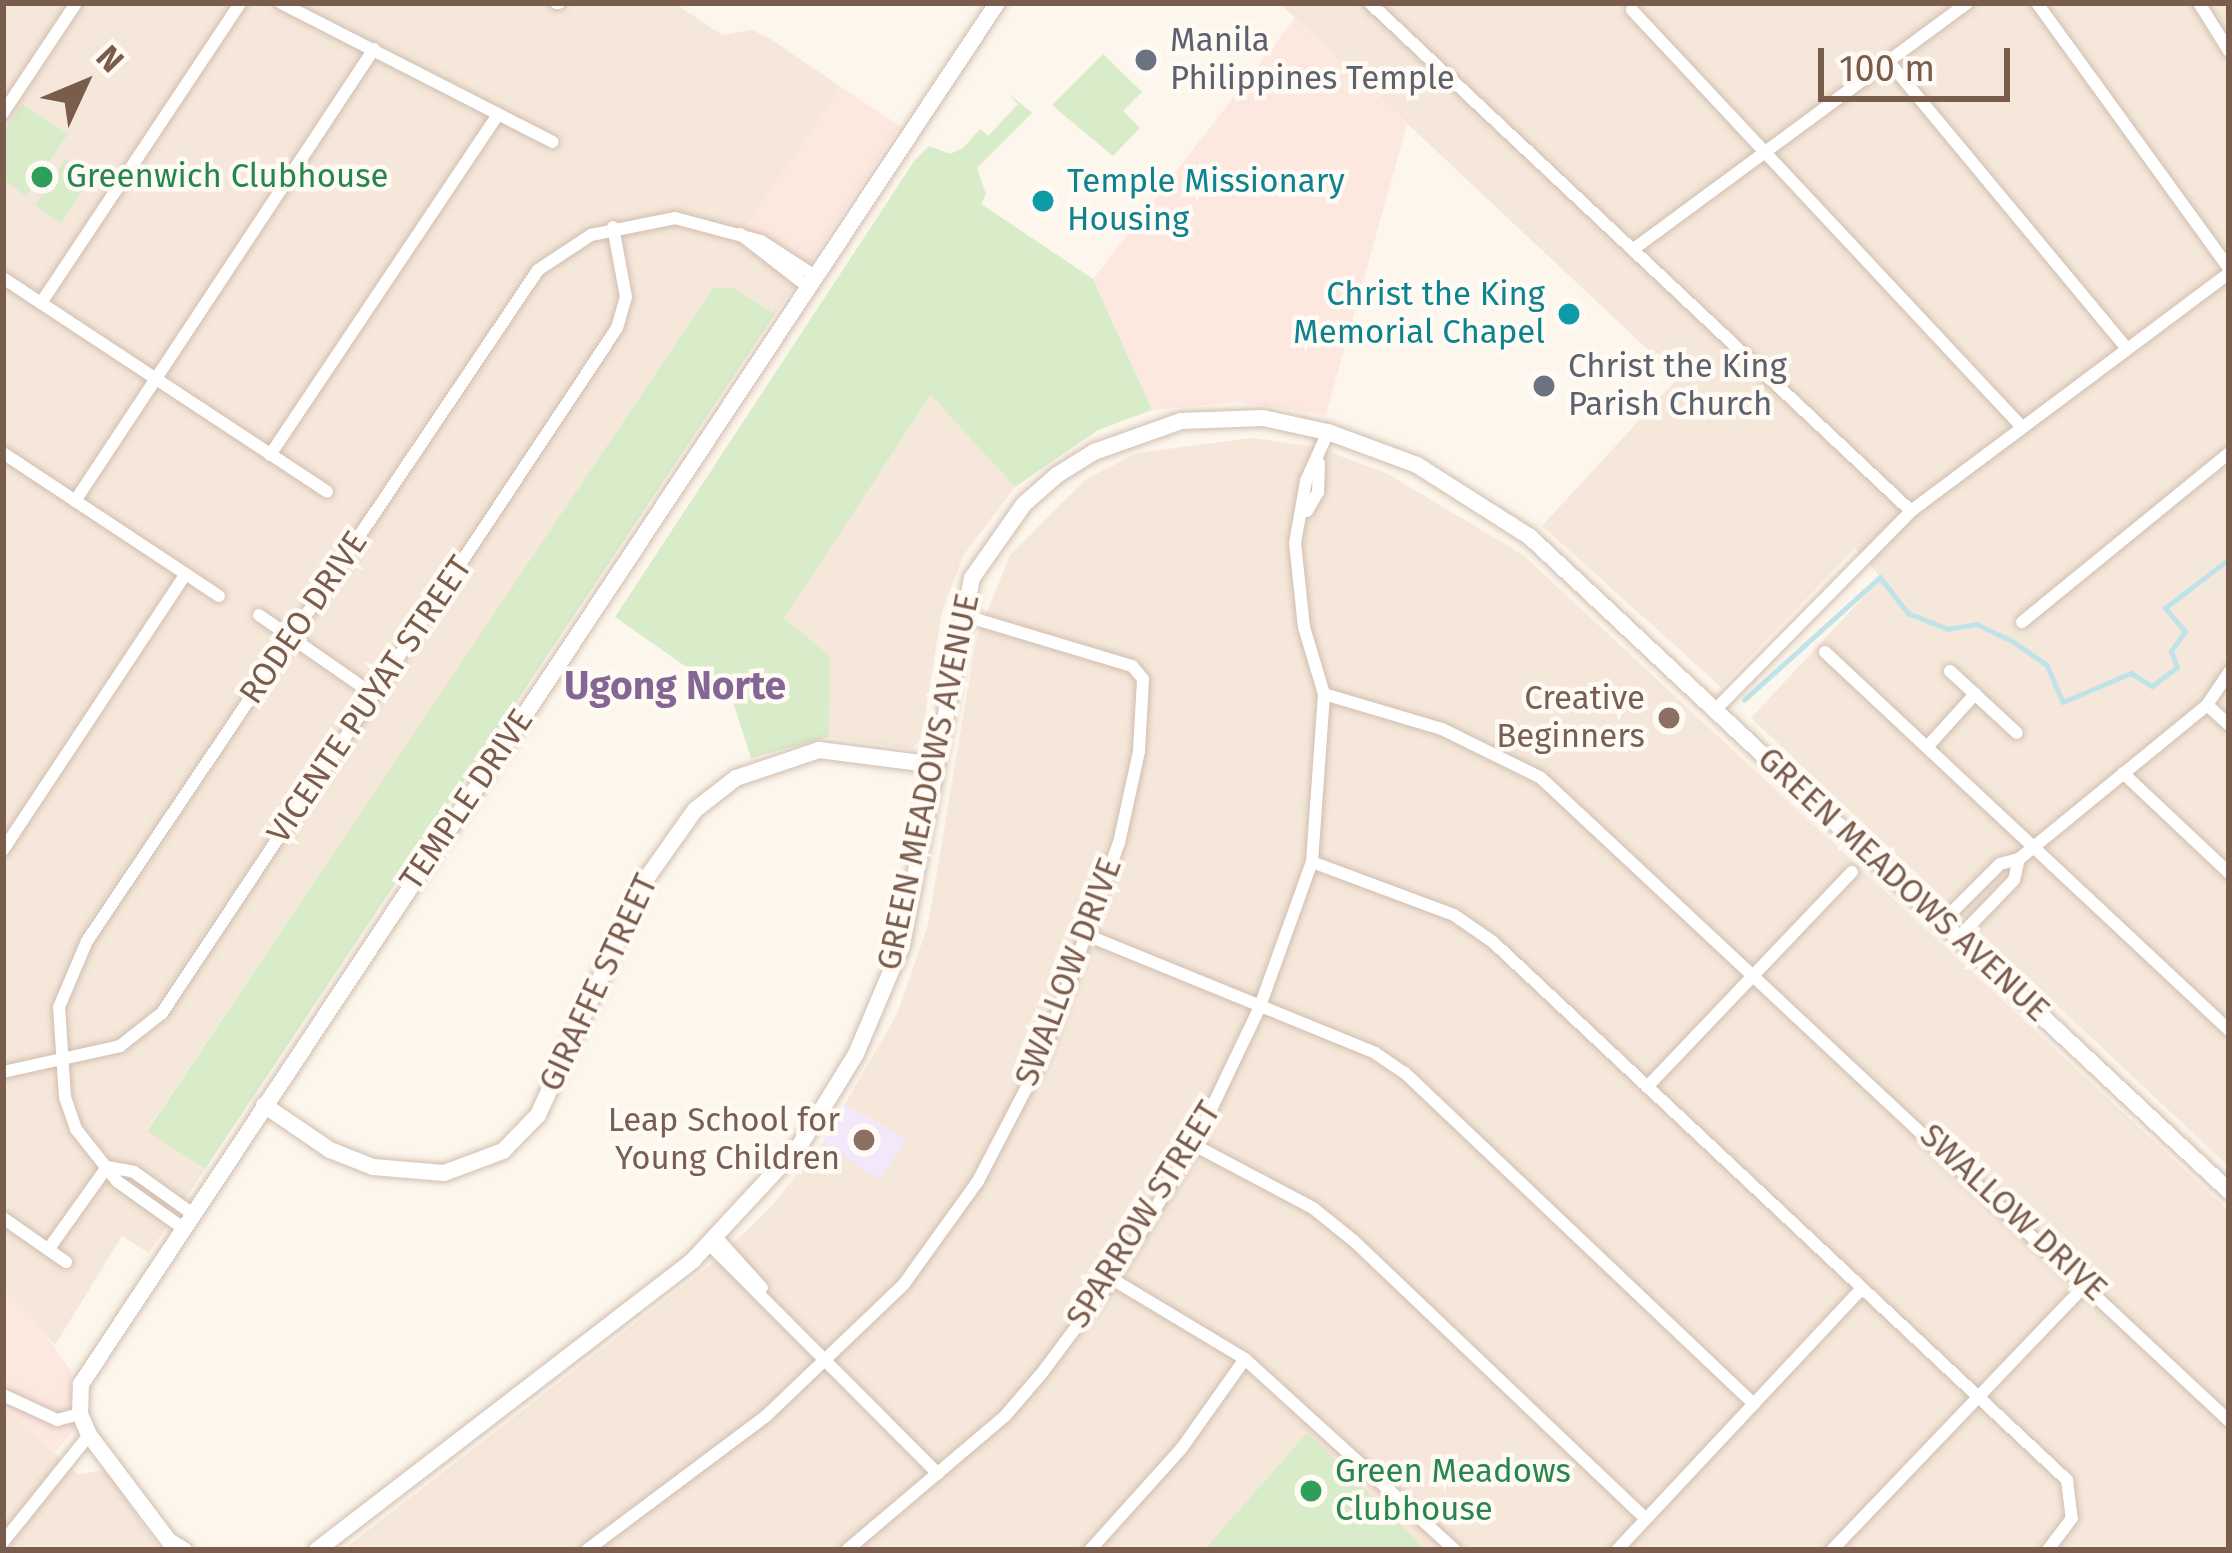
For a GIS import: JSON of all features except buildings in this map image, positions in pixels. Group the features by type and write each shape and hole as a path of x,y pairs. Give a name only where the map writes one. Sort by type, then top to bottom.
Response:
{"street":[{"path":"3,112 76,3"},
{"path":"41,303 240,3"},
{"path":"281,3 553,142"},
{"name":"TEMPLE DRIVE","path":"80,1414 81,1384 185,1219 997,3"},
{"path":"1370,3 1911,511"},
{"path":"1636,248 1967,3"},
{"path":"1716,709 1911,511 2124,345 2229,270 2036,3"},
{"path":"2199,3 2229,51"},
{"path":"1632,10 2020,426"},
{"path":"75,501 374,49"},
{"path":"1889,62 2124,345"},
{"path":"270,455 498,114"},
{"name":"RODEO DRIVE","path":"106,1167 76,1130 56,1056 59,1007 75,961 525,286 553,258 613,227 675,218 739,233 812,282"},
{"name":"VICENTE PUYAT STREET","path":"3,1072 56,1056 120,1046 149,1028 617,328 626,297 613,227"},
{"path":"3,278 327,492"},
{"name":"GREEN MEADOWS AVENUE","path":"317,1550 713,1241 800,1145 881,1001 902,945 972,578 1024,504 1057,476 1094,452 1181,422 1263,418 1328,432 1417,465 1499,515 1716,709 2229,1191"},
{"name":"SPARROW STREET","path":"847,1550 1005,1416 1112,1279 1194,1145 1259,1009 1312,862 1324,694 1296,572 1302,519 1318,492 1319,455 1328,432"},
{"path":"3,453 219,596"},
{"path":"2022,622 2229,453"},
{"path":"3,850 186,574"},
{"path":"259,615 374,695"},
{"name":"SWALLOW DRIVE","path":"586,1550 829,1361 904,1284 978,1181 1040,1062 1089,936 1138,751 1141,672 980,620"},
{"path":"1825,652 2229,1030"},
{"path":"1950,671 2017,733"},
{"path":"1959,937 2014,880 2019,859 2033,844 2207,705 2229,672"},
{"name":"SWALLOW DRIVE","path":"1324,694 1442,728 1541,778 2088,1282 2229,1421"},
{"path":"1927,747 1975,694"},
{"path":"2207,705 2229,725"},
{"name":"GIRAFFE STREET","path":"265,1105 330,1150 373,1167 444,1173 503,1151 538,1115 644,881 695,810 736,778 819,750 936,765"},
{"path":"2122,773 2229,873"},
{"path":"1942,922 2000,864 2019,859"},
{"path":"1312,862 1474,928 1647,1087 2067,1480 2072,1518 2048,1550"},
{"path":"1647,1087 1852,872"},
{"path":"1089,936 1405,1073 1754,1403"},
{"path":"1194,1145 1312,1208 1354,1240 1646,1519"},
{"path":"50,1246 106,1167 134,1172 185,1219"},
{"path":"3,1218 50,1246 66,1262"},
{"path":"713,1241 938,1474"},
{"path":"1112,1279 1245,1359 1455,1550"},
{"path":"1832,1550 2088,1282"},
{"path":"1617,1550 1860,1290"},
{"path":"1090,1550 1181,1449 1245,1359"},
{"path":"3,1395 57,1420 80,1414 89,1435 174,1547"},
{"path":"3,1542 89,1435"}],"shaded area":[{"path":"3,3 674,3 722,35 752,30 769,38 841,87 746,227 791,257 813,257 775,314 732,287 714,289 147,1130 205,1169 149,1253 122,1236 55,1345 3,1291"},
{"path":"1279,3 2229,3 2229,1167 1751,718 1881,578 1855,548 1721,687 1542,526 1678,378"},
{"path":"1295,18 1407,124 1326,415 1239,402 1152,410 1093,279"},
{"path":"841,87 900,126 813,257 792,258 746,227"},
{"path":"932,394 1015,487 963,556 942,612 921,740 911,749 829,737 830,656 783,618"},
{"path":"1252,438 1316,447 1388,474 1522,554 2229,1211 2229,1550 343,1550 713,1263 771,1207 823,1142 897,1014 928,925 976,640 1010,555 1086,479 1137,453"},
{"name":"Leap School for Young Children","path":"845,1104 906,1139 880,1180 823,1142"},
{"path":"3,1291 24,1307 71,1370 74,1430 54,1453 3,1407"},
{"path":"3,1407 78,1474 106,1470 160,1550 3,1550"}],"green space":[{"path":"1103,54 1142,92 1123,111 1140,128 1113,156 1052,105"},
{"path":"1008,93 1032,113 977,168 986,194 981,204 1093,279 1152,410 1098,430 1015,487 931,395 784,618 830,656 829,737 751,758 732,699 615,617 915,160 929,146 950,154 963,148 980,129 988,136 1018,104"},
{"path":"22,104 68,134 26,196 3,180 3,133"},
{"path":"65,159 92,177 61,223 35,205"},
{"path":"732,287 775,314 205,1169 147,1131 713,288"},
{"name":"Green Meadows Clubhouse","path":"1307,1433 1427,1550 1204,1550"}],"waterway":[{"path":"1744,700 1880,577 1908,613 1948,629 1977,624 2014,642 2047,665 2063,702 2131,673 2152,686 2177,667 2171,651 2185,632 2165,608 2229,559"}],"place":[{"name":"Manila Philippines Temple","path":"1146,60"},
{"name":"Greenwich Clubhouse","path":"42,177"},
{"name":"Temple Missionary Housing","path":"1043,201"},
{"name":"Christ the King Memorial Chapel","path":"1569,314"},
{"name":"Christ the King Parish Church","path":"1544,386"},
{"name":"Creative Beginners","path":"1669,718"},
{"name":"Leap School for Young Children","path":"864,1140"},
{"name":"Green Meadows Clubhouse","path":"1311,1491"}],"district":[{"name":"Ugong Norte","path":"675,686"}]}
